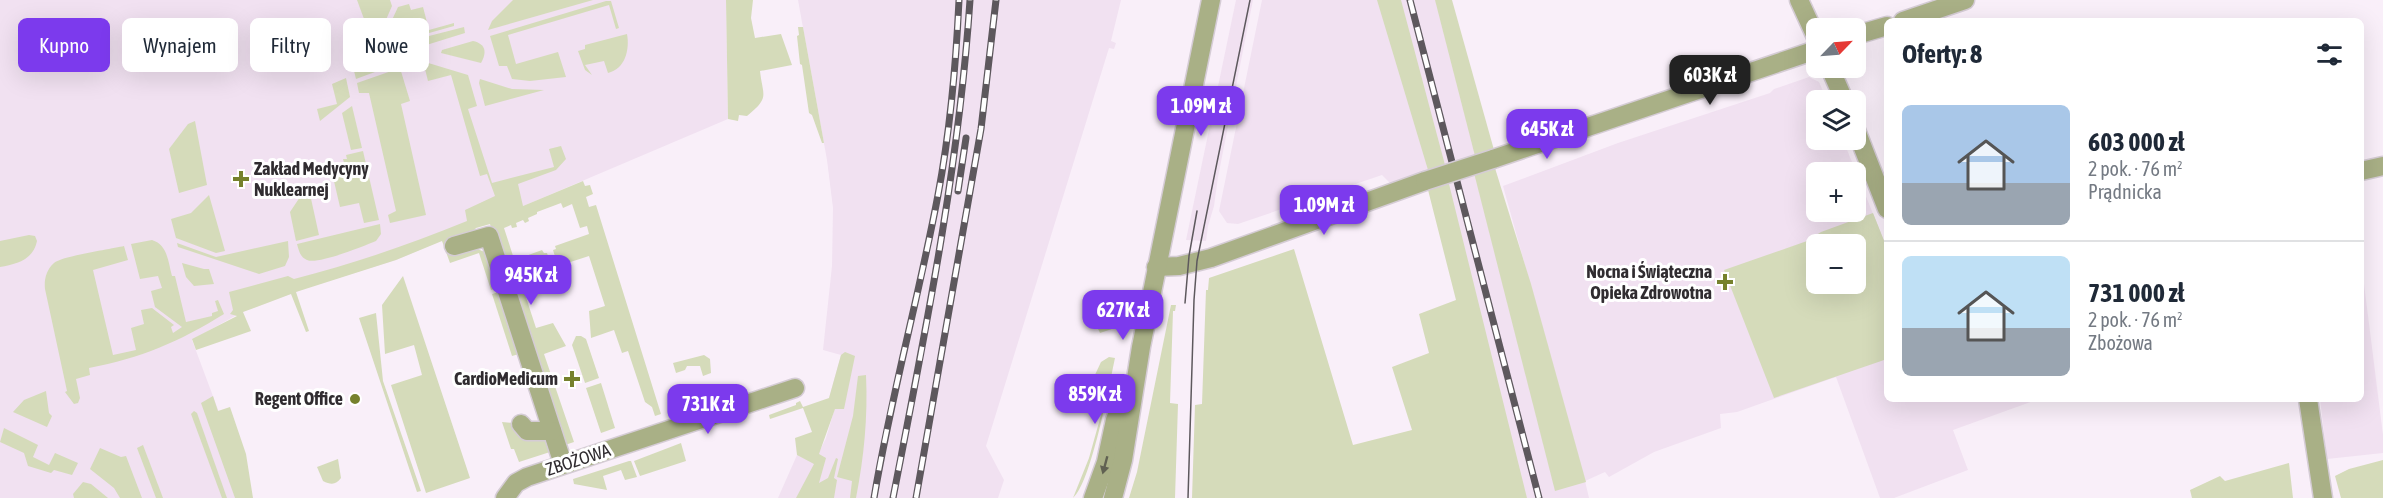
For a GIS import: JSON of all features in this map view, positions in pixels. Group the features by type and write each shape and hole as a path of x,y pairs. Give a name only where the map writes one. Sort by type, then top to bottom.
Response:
{"street":[{"path":"1113,498 1123,460 1156,267 1211,0"},
{"path":"1799,0 1807,18"},
{"path":"1912,18 1965,0"},
{"path":"1866,32 1884,27"},
{"path":"1156,267 1179,266 1211,258 1425,181 1806,53"},
{"path":"1864,150 1884,201"},
{"path":"2364,170 2383,166"},
{"path":"454,246 489,236 563,464"},
{"path":"1093,498 1103,470 1115,420 1137,370"},
{"name":"ZBOŻOWA","path":"505,498 520,480 795,388"},
{"path":"2308,402 2323,498"},
{"path":"520,424 527,431 552,431"}],"shaded area":[{"path":"0,0 726,0 728,119 396,260 309,287 242,312 192,340 251,498 0,498"},
{"path":"798,0 1121,0 1111,41 1116,43 1114,49 1109,48 986,446 1004,480 998,498 778,498 797,455 814,463 826,438 837,401 829,398 841,355 823,350 832,266 833,208 827,160"},
{"path":"1236,0 1253,0 1214,206 1206,241 1186,240"},
{"path":"1262,0 1446,0 1567,417 1503,186 1618,143 1811,78 1819,82 1823,90 1806,90 1806,150 1847,150 1852,162 1806,162 1806,222 1866,222 1866,196 1884,241 1884,402 2031,402 1953,430 1968,470 1894,498 1880,498 1836,377 1737,412 1720,414 1721,428 1654,452 1609,477 1605,472 1585,481 1589,498 1509,498 1424,171 1391,184 1382,175 1238,224 1227,223 1219,211"},
{"path":"2364,284 2383,435 2383,453 2327,459 2320,402 2364,402"}],"green space":[{"path":"357,0 390,0 392,6 387,18 364,18"},
{"path":"513,0 593,0 488,30 492,21"},
{"path":"726,0 753,0 751,18 755,38 781,34 792,65 760,71 762,100 747,116 739,115 738,121 728,119"},
{"path":"1377,0 1401,0 1445,165 1428,170"},
{"path":"1435,0 1452,0 1494,150 1475,156"},
{"path":"611,1 619,28 616,29 609,5 508,35 516,64 558,52 566,77 530,81 512,79 507,66 499,66 490,36"},
{"path":"409,4 411,10 423,7 426,18 393,18 398,7"},
{"path":"454,23 454,26 429,33 429,30"},
{"path":"464,27 465,33 429,44 429,36"},
{"path":"798,27 803,27 824,143 809,113 800,64"},
{"path":"627,34 627,52 619,67 608,73 604,61 585,65 592,75 585,70 578,51 585,49 585,45"},
{"path":"473,41 483,46 484,55 481,63 441,53 442,50"},
{"path":"429,63 468,75 477,106 468,109 492,183 554,167 549,149 561,146 566,159 556,170 518,184 523,206 583,181 585,186 590,185 593,194 586,197 589,207 596,205 661,414 655,416 652,407 645,402 628,351 622,353 614,330 591,338 589,311 605,306 589,256 558,266 553,250 556,249 555,246 589,234 587,226 580,228 572,204 563,208 561,203 537,212 525,223 523,220 516,223 517,227 512,228 511,225 504,228 515,262 542,250 547,253 552,268 520,279 536,328 553,323 566,346 544,354 574,442 562,446 490,224 476,228 471,234 475,248 487,253 501,287 491,290 479,253 450,263 442,241 396,260 296,292 309,331 306,332 291,294 243,312 251,331 196,350 192,339 237,316 230,314 233,310 229,292 288,276 294,279 403,246 467,221 465,210 495,196 487,174 480,176 451,75 428,81 426,72 429,72"},
{"path":"354,72 375,72 356,79"},
{"path":"389,72 401,72 410,101 401,104 426,215 390,223 388,215 396,211 369,93 359,93 357,83"},
{"path":"346,78 350,97 320,121 317,109 337,104 332,84"},
{"path":"480,79 512,89 544,90 485,106"},
{"path":"352,106 362,148 351,150 342,113"},
{"path":"195,121 207,185 179,193 169,149 188,124"},
{"path":"363,151 379,220 364,223 359,203 340,207 333,177 347,174 343,159 347,159 346,155"},
{"path":"1494,165 1531,284 1586,482 1555,491 1474,173"},
{"path":"1448,180 1527,498 1192,498 1195,405 1202,404 1206,290 1208,290 1209,278 1294,249 1353,445 1412,430 1392,367 1429,353 1419,314 1456,300 1427,186"},
{"path":"308,185 319,235 296,241 290,212"},
{"path":"209,195 225,251 216,253 176,238 171,219 191,213"},
{"path":"1873,213 1884,240 1884,360 1774,398 1724,270 1806,241 1806,294 1866,294 1866,234 1818,234 1848,222 1866,222 1866,216"},
{"path":"380,224 381,234 376,241 352,251 312,261 305,259 299,251 297,244"},
{"path":"29,235 35,236 37,241 32,253 23,260 0,267 0,241"},
{"path":"152,240 164,250 172,276 175,276 186,322 212,316 212,313 218,311 215,301 218,300 224,314 159,348 89,368 90,375 76,379 80,398 78,403 74,404 65,392 67,391 45,289 47,272 59,260 124,246 128,260 93,270 113,355 136,350 131,328 144,324 141,310 152,308 174,325 171,327 173,333 182,327 155,307 151,291 162,288 158,276 140,279 131,244"},
{"path":"288,241 289,257 285,266 259,274 178,247 177,243 216,257"},
{"path":"182,263 209,269 214,284 194,286 186,277"},
{"path":"403,276 470,478 426,493 391,385 422,375 414,345 385,354 382,305"},
{"path":"499,292 519,354 512,356 492,294"},
{"path":"1115,294 1127,303 1122,323 1118,327 1100,333 1094,320 1110,295"},
{"path":"1171,305 1176,305 1173,311 1170,403 1178,404 1175,498 1129,498 1137,472"},
{"path":"376,313 383,381 421,491 417,492 359,318"},
{"path":"576,336 586,339 599,378 585,383 572,345"},
{"path":"845,352 855,356 844,409 835,409 819,454 826,458 819,483 828,478 836,458 838,459 834,478 837,480 834,498 796,498 814,464 797,455 795,438 812,432 803,408 770,419 769,415 796,405 800,401 803,407 829,398 841,355"},
{"path":"704,355 710,359 711,373 703,376 700,366 687,366 685,370 676,373 673,363"},
{"path":"1109,357 1115,358 1093,454 1080,489 1073,498 1089,458 1101,415 1100,410 1086,394 1101,362"},
{"path":"866,375 866,422 863,452 856,498 850,498 852,481 837,477 853,416 858,376"},
{"path":"601,383 615,428 601,433 586,388"},
{"path":"46,391 49,413 52,416 47,427 13,412 24,400"},
{"path":"213,396 218,411 230,407 246,454 253,498 235,498 201,403"},
{"path":"194,411 197,413 227,498 222,498 191,414"},
{"path":"502,422 512,423 517,433 525,438 546,440 550,452 519,462 514,449 511,449"},
{"path":"4,428 38,445 33,457 49,465 55,453 78,463 72,475 54,470 51,473 28,466 24,453 0,442"},
{"path":"681,443 686,461 640,476 634,461"},
{"path":"143,445 163,498 156,498 137,448"},
{"path":"100,448 121,457 126,456 142,498 120,498 114,488 90,469"},
{"path":"338,459 341,478 333,484 323,481 317,467"},
{"path":"2383,460 2383,498 2341,498 2335,476 2349,469"},
{"path":"629,461 637,477 625,480 621,470 603,476 607,490 574,484 573,479"},
{"path":"2289,463 2293,498 2192,498 2190,490 2220,476 2225,481"},
{"path":"83,482 91,484 108,498 74,498 73,494"}],"tram line":[{"path":"1188,498 1197,261 1250,0"},
{"path":"1185,303 1189,256 1197,211"}],"railway":[{"path":"874,498 942,171 952,98 959,0"},
{"path":"893,498 929,312 949,188 965,63 970,0"},
{"path":"916,498 981,129 996,0"},
{"path":"1410,0 1539,498"},
{"path":"958,191 966,138"}],"place":[{"name":"Zakład Medycyny Nuklearnej","path":"241,179"},
{"name":"Nocna i Świąteczna Opieka Zdrowotna","path":"1725,282"},
{"name":"CardioMedicum","path":"572,379"},
{"name":"Regent Office","path":"355,399"}]}
